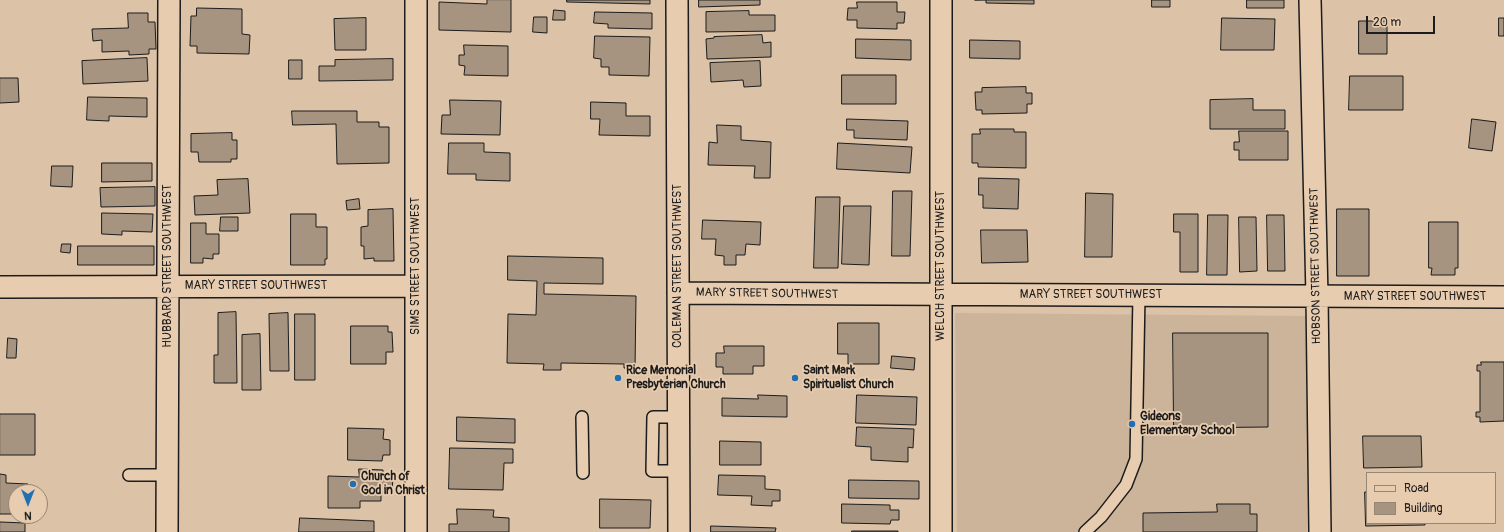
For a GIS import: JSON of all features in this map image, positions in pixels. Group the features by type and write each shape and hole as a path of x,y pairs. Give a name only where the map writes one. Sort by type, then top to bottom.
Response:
{"street":[{"name":"HUBBARD STREET SOUTHWEST","path":"167,532 169,0"},
{"name":"SIMS STREET SOUTHWEST","path":"416,0 416,532"},
{"name":"COLEMAN STREET SOUTHWEST","path":"677,0 679,532"},
{"name":"WELCH STREET SOUTHWEST","path":"941,0 941,532"},
{"name":"HOBSON STREET SOUTHWEST","path":"1310,0 1317,296 1320,532"},
{"name":"MARY STREET SOUTHWEST","path":"0,287 416,286"},
{"name":"MARY STREET SOUTHWEST","path":"678,293 1504,297"}],"lane":[{"path":"1085,532 1101,517 1126,485 1136,459 1139,296"},
{"path":"582,417 583,473"},
{"path":"129,475 167,475"}],"shaded area":[{"name":"Gideons Elementary School","path":"955,313 1308,316 1307,532 957,532"}],"building":[{"path":"487,0 511,0 511,32 439,30 439,2 487,4"},
{"path":"567,0 650,0 650,4 567,2"},
{"path":"699,0 760,0 760,5 699,7"},
{"path":"986,0 1034,0 1034,4 986,3"},
{"path":"1152,0 1170,0 1170,7 1152,7"},
{"path":"1247,0 1284,0 1284,8 1247,8"},
{"path":"857,2 897,2 897,12 905,12 904,23 897,23 897,29 857,28 857,20 847,20 848,8 857,8"},
{"path":"197,8 242,9 242,34 250,35 249,54 197,53 197,46 190,46 191,16 196,16"},
{"path":"554,10 565,11 565,20 553,20"},
{"path":"749,11 749,15 775,15 775,31 706,32 706,12"},
{"path":"595,12 652,13 652,29 608,28 608,24 594,23"},
{"path":"128,13 148,13 148,22 155,22 156,49 149,49 149,54 129,55 129,51 102,52 102,40 93,41 92,29 128,28"},
{"path":"534,17 547,17 547,33 533,32"},
{"path":"366,18 366,50 335,50 334,19"},
{"path":"1222,18 1275,19 1274,50 1221,50"},
{"path":"1499,18 1504,18 1504,36 1499,36"},
{"path":"1359,21 1387,21 1387,54 1359,54"},
{"path":"762,35 763,43 771,42 771,57 707,59 706,39 714,37"},
{"path":"595,36 650,37 649,76 609,75 609,67 601,67 601,59 594,58"},
{"path":"856,39 911,40 911,60 856,58"},
{"path":"970,40 1020,41 1020,59 970,58"},
{"path":"464,45 508,46 508,76 464,75 465,66 459,65 459,55 464,55"},
{"path":"147,58 148,81 83,84 82,61"},
{"path":"393,59 393,80 319,81 319,66 335,66 335,60"},
{"path":"289,60 302,60 302,79 289,79"},
{"path":"760,61 761,86 744,87 743,80 711,82 710,63"},
{"path":"842,75 896,75 896,104 842,104"},
{"path":"1350,76 1403,76 1403,110 1349,110"},
{"path":"0,78 18,78 19,102 0,103"},
{"path":"1026,87 1026,93 1032,93 1032,104 1027,104 1027,113 982,114 982,110 976,110 975,92 982,92 982,88"},
{"path":"88,97 147,98 147,117 109,116 109,121 87,120"},
{"path":"1253,99 1253,110 1285,110 1285,129 1210,129 1210,100"},
{"path":"450,100 501,101 500,135 441,134 442,115 450,115"},
{"path":"591,102 626,103 626,116 650,116 650,136 599,135 600,119 591,119"},
{"path":"292,111 357,111 357,122 379,122 379,127 389,127 389,163 337,164 336,124 293,125"},
{"path":"847,119 908,121 907,140 854,138 854,130 847,130"},
{"path":"1472,119 1496,122 1492,151 1469,148"},
{"path":"717,125 741,126 741,140 771,142 770,178 754,178 755,166 708,165 709,142 717,143"},
{"path":"980,129 1014,129 1014,132 1026,132 1026,168 978,167 978,163 972,163 972,134 980,134"},
{"path":"1239,131 1288,131 1288,160 1239,160 1239,150 1234,150 1234,142 1239,142"},
{"path":"232,133 232,140 237,140 237,159 231,159 231,162 199,162 198,152 191,152 191,134"},
{"path":"449,143 484,143 484,152 510,153 510,181 476,180 476,174 448,174"},
{"path":"838,143 912,147 910,173 837,169"},
{"path":"102,163 152,163 152,181 102,182"},
{"path":"52,166 73,166 72,187 51,186"},
{"path":"979,178 1019,179 1018,209 983,208 983,195 979,195"},
{"path":"248,179 250,213 195,215 194,196 218,195 217,180"},
{"path":"155,187 155,206 101,207 100,188"},
{"path":"893,191 912,191 910,256 892,256"},
{"path":"1086,193 1113,194 1112,257 1085,257"},
{"path":"816,197 840,197 838,268 814,268"},
{"path":"359,199 360,209 347,210 346,201"},
{"path":"844,206 871,206 869,265 842,264"},
{"path":"393,209 394,261 374,261 374,258 364,259 364,246 361,246 361,227 368,226 368,210"},
{"path":"1337,209 1369,209 1369,276 1337,276"},
{"path":"102,213 153,214 152,232 122,231 122,235 102,234"},
{"path":"291,214 316,214 316,227 327,227 327,259 325,259 325,265 291,265"},
{"path":"1174,214 1198,214 1198,272 1180,272 1180,232 1174,232"},
{"path":"1208,215 1228,215 1227,275 1207,275"},
{"path":"1267,215 1284,215 1285,271 1268,271"},
{"path":"221,217 238,217 238,231 220,231"},
{"path":"1239,217 1256,217 1257,271 1240,272"},
{"path":"703,220 761,222 760,245 746,244 745,255 736,255 736,265 724,265 724,256 715,255 716,239 702,239"},
{"path":"1429,222 1458,222 1458,268 1455,268 1455,275 1431,275 1432,268 1429,268"},
{"path":"191,223 206,223 206,234 219,234 219,254 213,254 213,259 203,258 203,263 191,263"},
{"path":"981,230 1027,230 1028,262 982,263"},
{"path":"62,244 71,244 70,253 61,252"},
{"path":"78,246 154,246 154,265 78,265"},
{"path":"508,256 603,258 603,284 544,283 544,294 636,296 635,369 624,368 624,364 561,363 561,370 543,370 544,364 507,363 508,314 536,315 537,281 508,280"},
{"path":"236,312 237,383 214,383 214,355 218,355 218,313"},
{"path":"288,313 289,371 270,371 269,314"},
{"path":"295,314 315,314 315,380 295,380"},
{"path":"838,323 879,323 879,364 848,364 848,354 838,354"},
{"path":"351,326 388,326 388,332 392,332 393,352 386,352 386,364 351,364"},
{"path":"1173,333 1268,333 1268,427 1174,428"},
{"path":"260,334 261,390 242,390 242,335"},
{"path":"8,338 17,339 16,358 7,358"},
{"path":"724,346 764,346 764,366 753,366 753,374 723,374 723,367 716,367 716,353 724,353"},
{"path":"892,356 915,358 914,370 891,368"},
{"path":"1481,362 1504,362 1504,421 1480,422 1480,417 1476,417 1476,412 1480,412 1480,371 1477,371 1477,365 1481,365"},
{"path":"758,395 787,396 787,417 722,416 722,398 758,399"},
{"path":"857,395 917,397 916,425 856,423"},
{"path":"0,414 35,414 35,455 0,455"},
{"path":"457,417 515,419 515,443 457,441"},
{"path":"857,427 914,429 913,448 908,447 908,462 871,460 871,447 856,446"},
{"path":"348,428 384,429 383,439 390,440 390,455 383,455 382,461 348,460"},
{"path":"1363,436 1421,436 1422,467 1364,468"},
{"path":"720,441 761,442 761,465 720,465"},
{"path":"450,448 513,449 513,463 504,463 503,490 449,489"},
{"path":"359,469 383,470 383,476 393,476 392,493 381,493 381,501 360,501 360,508 328,508 328,476 359,477"},
{"path":"0,474 6,475 6,483 28,484 8,484 8,514 0,514"},
{"path":"719,475 765,476 765,489 780,490 780,501 772,501 772,506 751,505 752,496 718,495"},
{"path":"849,480 919,481 919,499 849,498"},
{"path":"1365,492 1366,524 1425,524 1425,525 1366,526"},
{"path":"600,499 651,500 650,528 600,528"},
{"path":"842,504 890,505 890,510 899,510 899,520 891,520 890,524 842,523"},
{"path":"1217,504 1250,504 1250,514 1257,514 1257,532 1143,532 1143,513 1217,512"},
{"path":"457,509 494,510 493,517 509,518 509,532 449,532 449,524 457,524"},
{"path":"300,518 374,521 374,532 299,532"},
{"path":"0,522 8,522 8,524 25,524 25,532 0,532"},
{"path":"711,526 776,528 775,532 711,532"},
{"path":"898,531 898,532 852,532"}],"place":[{"name":"Rice Memorial Presbyterian Church","path":"618,378"},
{"name":"Saint Mark Spiritualist Church","path":"795,378"},
{"name":"Gideons Elementary School","path":"1132,424"},
{"name":"Church of God in Christ","path":"353,484"}]}
